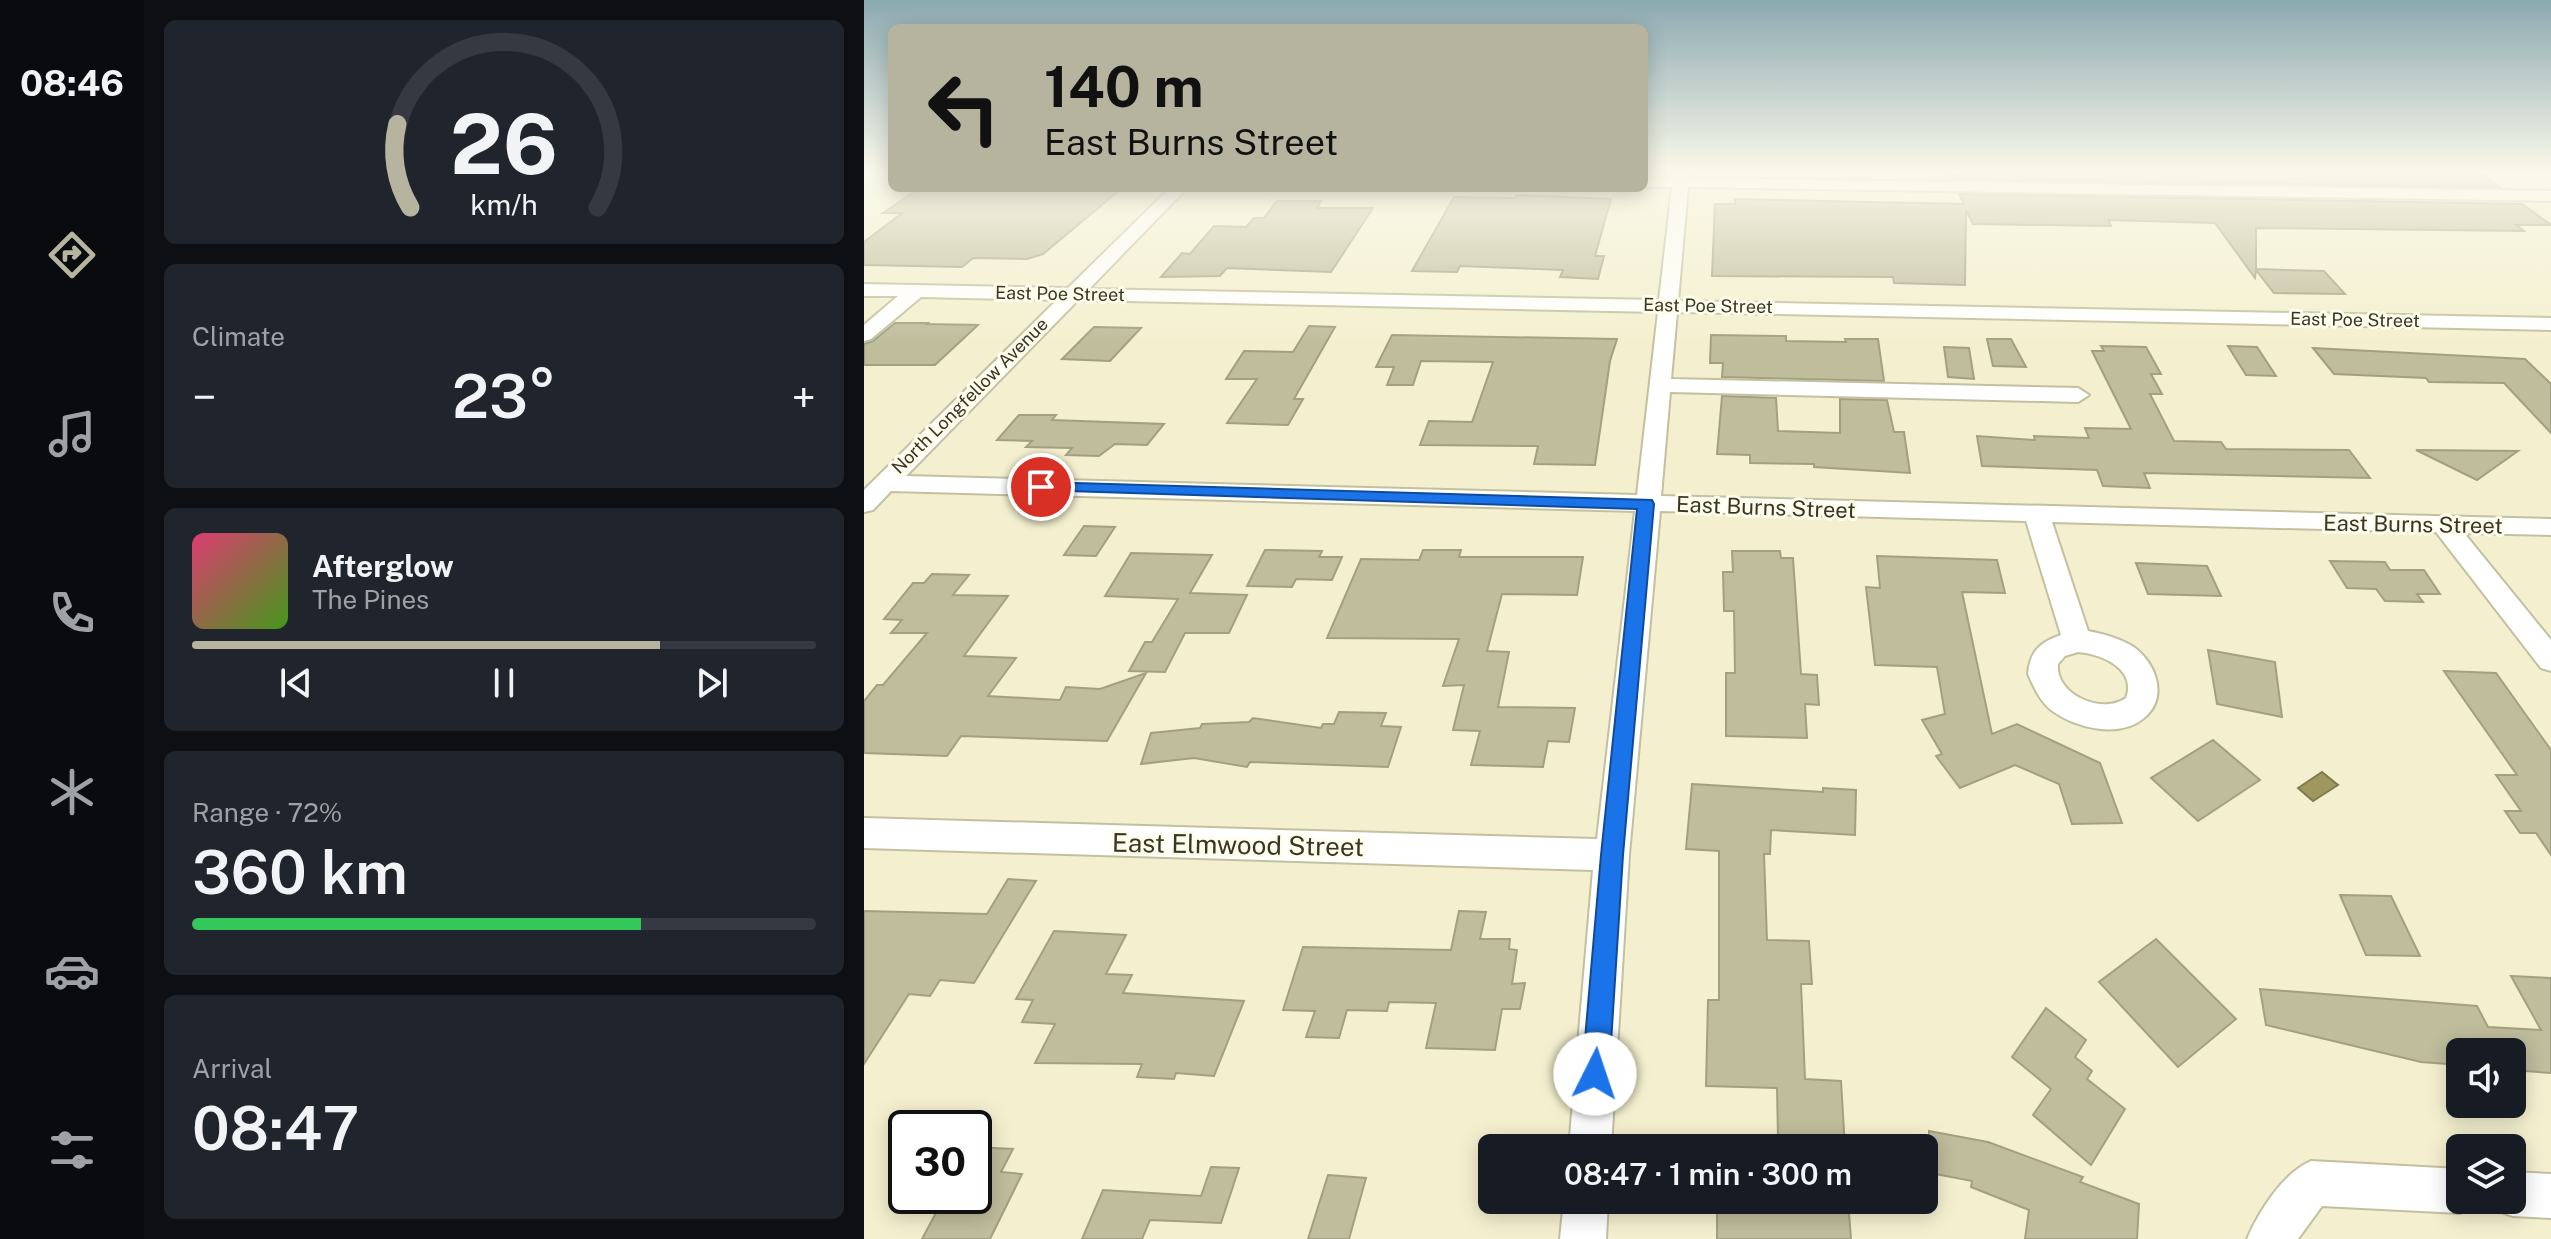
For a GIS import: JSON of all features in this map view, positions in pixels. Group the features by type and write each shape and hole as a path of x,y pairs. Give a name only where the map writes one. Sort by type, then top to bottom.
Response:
{"street":[{"name":"North Longfellow Avenue","path":"864,504 1138,228"},
{"path":"1591,1134 1612,855 1676,228"},
{"name":"East Poe Street","path":"864,290 2551,324"},
{"path":"864,335 916,291"},
{"path":"1659,385 2078,395"},
{"name":"East Burns Street","path":"884,483 2551,527"},
{"path":"2037,515 2077,641"},
{"path":"2443,524 2551,660"},
{"name":"East Elmwood Street","path":"864,833 1612,855"},
{"path":"2270,1239 2311,1183 2446,1190"},
{"path":"2526,1195 2551,1196"},
{"path":"1583,1239 1585,1214"}],"shaded area":[{"path":"2322,772 2338,785 2313,801 2298,788"}],"building":[{"path":"883,228 1074,228 1043,254 1027,259 973,258 962,267 864,265 864,242"},
{"path":"1212,228 1360,228 1331,272 1227,268 1220,276 1161,277 1182,253 1190,254"},
{"path":"1437,228 1603,228 1595,256 1604,256 1598,279 1560,277 1563,270 1460,266 1457,272 1412,271"},
{"path":"1714,228 1966,228 1965,285 1894,283 1893,277 1712,276"},
{"path":"2219,228 2520,228 2524,231 2256,228 2256,269 2324,271 2345,294 2274,293 2256,270 2255,278"},
{"path":"895,323 978,325 935,365 864,365 864,344 873,341"},
{"path":"1309,326 1335,327 1294,399 1303,399 1288,425 1227,423 1257,379 1226,379 1244,351 1293,352"},
{"path":"1094,327 1141,328 1110,361 1062,359"},
{"path":"1392,335 1617,339 1610,361 1595,465 1534,464 1538,446 1420,445 1429,421 1472,422 1493,362 1421,361 1413,385 1387,385 1394,367 1376,367"},
{"path":"1711,335 1786,336 1786,341 1878,339 1884,381 1722,377 1723,363 1710,363"},
{"path":"1987,339 2011,339 2026,367 1993,366"},
{"path":"2101,346 2146,347 2161,374 2151,374 2162,394 2150,394 2174,441 2221,442 2226,449 2349,450 2370,478 2144,473 2150,488 2103,486 2097,470 1982,466 1977,436 2035,440 2034,436 2089,438 2085,428 2131,429 2092,351 2104,351"},
{"path":"2228,346 2257,347 2276,376 2246,375"},
{"path":"1944,347 1969,348 1974,379 1948,377"},
{"path":"2313,348 2525,359 2551,384 2551,433 2504,383 2429,382 2426,378 2334,374"},
{"path":"1722,396 1776,398 1778,431 1840,433 1840,399 1887,400 1894,432 1904,432 1910,473 1814,467 1814,464 1750,463 1750,455 1717,454"},
{"path":"1019,415 1056,415 1052,420 1164,424 1147,445 1115,444 1099,456 1066,455 1072,448 1026,447 1032,441 997,440"},
{"path":"2416,450 2518,451 2477,480"},
{"path":"1084,526 1115,527 1096,556 1064,555"},
{"path":"1265,550 1322,551 1319,557 1342,557 1332,580 1296,579 1292,587 1247,586"},
{"path":"1423,550 1461,550 1459,557 1583,557 1577,595 1502,594 1487,651 1509,652 1498,707 1575,708 1569,742 1548,741 1543,767 1471,765 1480,731 1453,730 1464,685 1443,686 1459,639 1327,638 1361,559 1419,560"},
{"path":"1732,551 1780,551 1781,558 1793,558 1801,674 1817,675 1819,705 1805,704 1807,738 1726,736 1726,673 1735,673 1734,611 1724,611 1723,572 1733,572"},
{"path":"1131,553 1212,555 1190,593 1247,595 1229,633 1185,633 1165,672 1129,671 1145,642 1152,642 1178,599 1105,596"},
{"path":"1877,556 1997,560 2005,593 1962,592 1992,734 2017,724 2100,763 2122,823 2072,824 2059,784 2015,765 1960,788 1936,756 1942,754 1922,720 1945,714 1937,667 1875,665 1866,587 1880,588"},
{"path":"2330,561 2385,562 2390,570 2424,570 2440,594 2417,594 2423,602 2385,601 2376,589 2347,588"},
{"path":"2136,563 2207,566 2221,596 2148,594"},
{"path":"932,574 969,575 953,595 1008,596 964,656 1016,658 988,696 1060,700 1066,687 1100,689 1146,673 1107,741 961,736 947,756 864,753 864,701 877,685 883,685 927,633 891,633 902,620 884,619 913,583 924,583"},
{"path":"2208,650 2275,662 2282,717 2217,704"},
{"path":"2444,671 2496,673 2551,750 2551,855 2536,833 2520,833 2505,811 2521,811 2496,775 2517,775"},
{"path":"1339,712 1386,713 1381,726 1401,727 1388,767 1250,762 1247,767 1194,758 1141,764 1151,733 1200,728 1202,724 1249,722 1253,718 1321,728 1323,724 1334,724"},
{"path":"2213,740 2260,780 2198,821 2151,778"},
{"path":"1692,784 1823,792 1823,788 1856,790 1855,835 1771,830 1770,854 1764,854 1767,940 1809,941 1812,984 1801,984 1805,1079 1841,1081 1844,1134 1778,1134 1777,1088 1706,1086 1708,1000 1719,1000 1719,851 1686,849"},
{"path":"1008,879 1036,881 974,983 940,980 930,996 909,994 864,1064 864,911 987,914"},
{"path":"2340,895 2391,896 2420,956 2366,955"},
{"path":"1459,911 1486,912 1480,939 1510,939 1509,949 1517,950 1512,984 1525,983 1520,1009 1502,1009 1495,1050 1426,1048 1436,1003 1389,1002 1387,1011 1347,1010 1339,1038 1306,1037 1315,1011 1283,1010 1303,947 1451,950"},
{"path":"1054,931 1126,935 1106,974 1132,975 1123,993 1244,1001 1214,1076 1176,1073 1174,1079 1137,1077 1142,1064 1035,1063 1055,1024 1022,1022 1033,1000 1016,999"},
{"path":"2156,939 2236,1019 2178,1067 2099,982"},
{"path":"2511,976 2551,978 2551,1073 2526,1071 2526,1038 2446,1038 2446,1064 2421,1062 2266,1025 2260,989 2477,1006 2488,1027 2541,1030"},
{"path":"2046,1008 2086,1040 2075,1057 2092,1071 2087,1079 2125,1109 2091,1165 2033,1115 2051,1089 2012,1057"},
{"path":"1929,1131 1988,1142 2083,1177 2080,1182 2139,1204 2137,1239 2025,1239 2029,1210 1971,1187 1972,1181 1938,1175 1938,1134 1929,1134"},
{"path":"992,1148 1013,1149 1001,1172 1022,1174 990,1239 922,1239 935,1214 992,1214"},
{"path":"1211,1167 1239,1168 1221,1223 1150,1220 1142,1239 1082,1239 1103,1190 1201,1196"},
{"path":"1328,1175 1366,1178 1349,1239 1308,1239"},
{"path":"1717,1214 1849,1214 1851,1239 1717,1239"}],"route":[{"path":"1041,487 1646,504 1612,855 1595,1074"}]}
